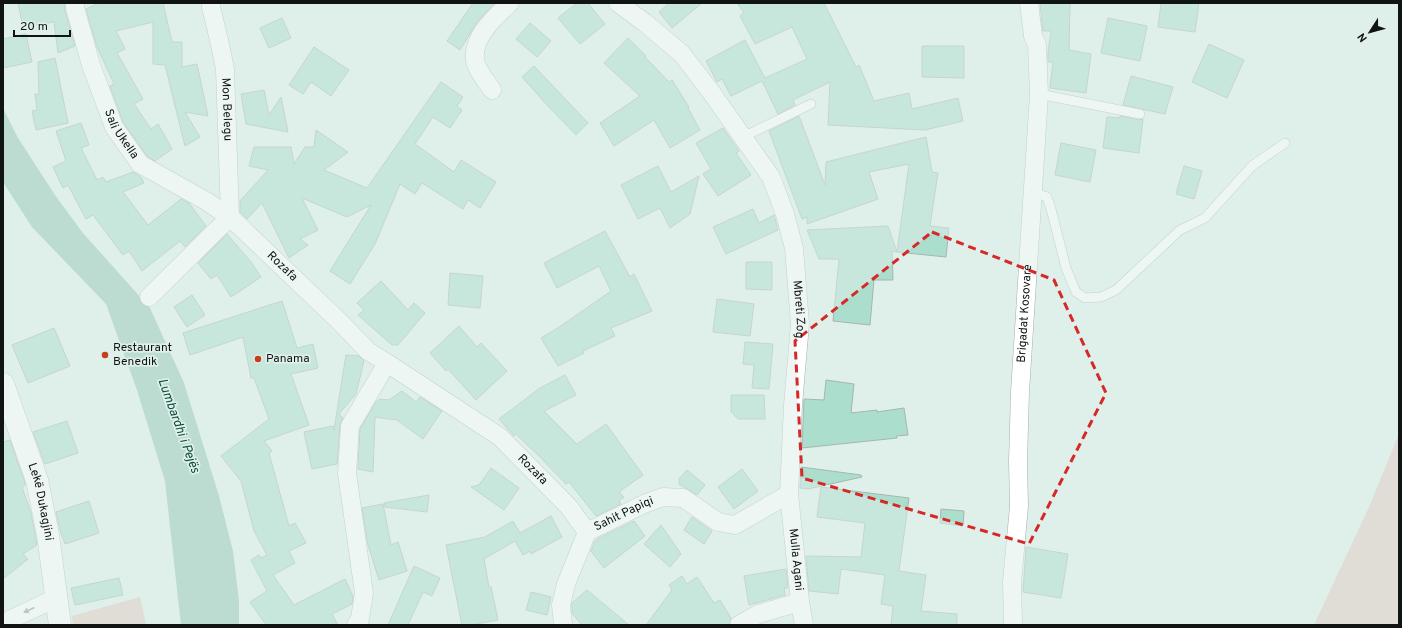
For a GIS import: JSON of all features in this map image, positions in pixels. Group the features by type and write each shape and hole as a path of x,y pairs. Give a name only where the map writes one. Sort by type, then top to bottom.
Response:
{"street":[{"name":"Sali Ukella","path":"75,3 75,8 91,65 114,127 140,164 206,201 230,217"},
{"name":"Mon Belegu","path":"211,3 225,69 230,217"},
{"path":"492,90 475,61 476,44 481,35 510,3"},
{"name":"Mbreti Zog","path":"618,3 644,22 682,54 711,92 770,177 785,214 794,248 800,324 793,405 789,494"},
{"name":"Brigadat Kosovare","path":"1013,625 1012,582 1019,506 1018,462 1021,385 1039,94 1037,45 1033,36 1029,3"},
{"path":"149,297 230,217"},
{"name":"Rozafa","path":"230,217 339,321 368,351 500,437 569,507 587,532"},
{"path":"356,625 360,619 364,593 347,474 350,426 387,363"},
{"name":"Lekë Dukagjini","path":"3,384 38,480 48,535 60,625"},
{"name":"Sahit Papiqi","path":"587,532 644,504 663,497 683,498 718,522 735,526 789,494"},
{"name":"Mulla Agani","path":"789,494 800,602 804,625"},
{"path":"563,625 561,605 566,584 587,532"},
{"path":"3,623 56,598"},
{"path":"739,625 758,614 800,602"}],"lane":[{"path":"1039,94 1140,114"},
{"path":"743,137 811,104"},
{"path":"1033,192 1046,197 1051,209 1066,268 1076,292 1085,298 1101,297 1116,290 1180,230 1205,218 1252,166 1285,143"}],"highlighted area":[{"path":"932,232 1054,280 1106,393 1029,544 802,478 795,341"}],"shaded area":[{"path":"1399,434 1399,625 1314,625 1369,507"},
{"path":"140,597 146,625 73,625 72,616"}],"water":[{"name":"Lumbardhi i Pejës","path":"3,108 18,138 55,195 82,232 150,308 184,383 219,496 233,551 239,601 239,625 181,625 165,481 137,390 106,304 32,227 3,182"}],"building":[{"path":"18,3 64,3 75,46 58,53 54,22 23,27"},
{"path":"99,3 163,3 172,42 182,42 182,67 197,64 208,116 185,112 200,137 185,146 165,65 153,64 153,22 116,31 125,49 117,53 143,99 134,104 151,129 158,124 172,149 155,161 147,156 123,122 110,86 114,84 97,47 86,9"},
{"path":"473,3 495,3 477,22 460,50 447,41"},
{"path":"577,3 588,3 605,24 580,44 558,18"},
{"path":"669,3 702,3 672,28 659,12"},
{"path":"737,3 824,3 856,67 859,65 874,101 909,93 912,109 958,98 963,121 925,130 828,125 830,82 793,100 795,105 778,114 762,81 731,96 722,79 717,82 706,61 745,40 765,78 807,59 792,27 755,44 740,16 744,13"},
{"path":"1040,3 1070,3 1069,50 1091,54 1086,93 1050,88 1053,62 1048,62 1048,52 1051,31 1043,31"},
{"path":"1161,3 1199,3 1195,32 1158,27"},
{"path":"282,18 291,38 269,48 260,28"},
{"path":"1108,18 1147,26 1140,61 1101,53"},
{"path":"530,23 551,41 537,57 516,39"},
{"path":"26,34 32,62 3,68 3,39"},
{"path":"628,38 669,82 672,80 689,107 688,108 700,130 670,148 654,120 614,146 600,123 640,96 604,63"},
{"path":"1209,44 1244,60 1227,98 1192,82"},
{"path":"922,46 964,46 964,78 922,77"},
{"path":"314,47 349,70 331,96 311,82 303,94 289,85"},
{"path":"55,58 68,123 36,130 32,111 37,110 35,94 39,94 38,62"},
{"path":"534,66 588,123 576,135 522,77"},
{"path":"1131,76 1173,87 1165,114 1123,105"},
{"path":"441,82 463,97 457,106 462,110 450,128 433,117 415,144 454,172 461,160 496,182 480,208 468,200 463,209 422,183 415,194 400,184 375,244 350,284 330,271 371,205 347,217 302,198 318,230 300,239 308,245 289,258 262,203 247,219 240,212 240,201 268,170 249,166 254,147 291,147 294,164 305,147 314,147 316,130 348,152 324,170 367,188"},
{"path":"264,90 269,115 281,97 288,132 246,124 241,94"},
{"path":"799,116 825,185 826,162 926,137 932,172 938,173 930,226 949,228 946,257 897,252 909,164 869,172 878,199 807,224 807,217 802,219 769,131"},
{"path":"1120,116 1139,120 1143,119 1139,153 1103,148 1107,117 1119,118"},
{"path":"81,123 89,145 81,148 97,180 103,177 106,182 133,172 141,177 144,183 123,192 148,225 181,199 189,203 206,226 185,247 180,241 142,271 129,251 123,255 93,215 86,219 68,185 63,188 53,167 66,161 56,131"},
{"path":"723,128 739,151 736,153 751,175 718,196 703,174 711,169 696,143"},
{"path":"1061,143 1096,150 1090,182 1055,175"},
{"path":"658,166 671,192 699,176 690,214 670,228 660,208 638,219 621,185"},
{"path":"1184,166 1202,171 1194,199 1176,194"},
{"path":"753,209 759,223 774,215 778,230 726,254 713,227"},
{"path":"888,226 897,252 892,251 893,280 874,280 870,325 833,321 839,259 819,259 807,230"},
{"path":"605,231 630,277 634,274 652,311 611,328 615,336 583,351 584,353 558,366 541,338 611,291 599,266 557,288 544,263"},
{"path":"227,234 251,262 261,277 231,297 217,275 211,279 198,263"},
{"path":"746,262 772,262 772,290 746,289"},
{"path":"450,273 483,276 480,308 448,305"},
{"path":"381,281 408,310 414,303 425,313 398,345 392,345 358,315 364,310 357,303"},
{"path":"192,295 205,315 187,327 174,307"},
{"path":"717,299 754,304 750,336 713,332"},
{"path":"282,301 297,348 313,344 318,368 291,374 309,425 264,441 272,451 269,453 289,526 295,523 306,543 289,551 295,563 273,575 294,605 345,579 353,596 352,604 332,614 338,625 266,625 250,602 267,591 251,560 259,555 261,558 267,555 254,531 241,481 221,456 269,419 254,378 251,378 243,337 190,355 183,333"},
{"path":"459,326 477,347 481,343 507,371 476,400 448,369 446,371 430,353"},
{"path":"54,328 70,366 28,383 12,345"},
{"path":"745,342 773,344 769,389 752,388 754,365 743,364"},
{"path":"346,355 359,356 364,361 356,394 339,414 343,418 340,425 337,464 312,469 304,432 333,426 334,430"},
{"path":"565,375 576,395 544,411 577,444 606,424 643,475 619,492 624,497 619,501 621,504 596,516 569,482 566,484 516,434 514,436 499,419 540,388"},
{"path":"826,380 854,384 851,413 877,410 877,412 904,408 908,435 896,436 897,438 802,448 804,399 824,400"},
{"path":"402,391 416,402 420,397 442,411 423,439 397,420 375,417 373,472 358,469 360,429 376,402 380,399 389,400"},
{"path":"731,395 764,395 765,419 738,419 731,412"},
{"path":"67,421 78,453 45,464 33,432"},
{"path":"10,440 25,483 22,487 31,513 37,545 23,554 28,559 3,579 3,442"},
{"path":"801,467 861,475 862,477 808,489 800,488"},
{"path":"491,468 519,488 504,510 471,487 479,485"},
{"path":"742,469 758,491 734,509 718,487"},
{"path":"687,470 705,485 697,495 679,484 679,479"},
{"path":"821,487 909,498 899,571 926,575 921,611 957,614 957,625 891,625 893,606 881,604 885,575 841,569 838,594 809,591 806,556 861,557 865,523 817,517"},
{"path":"429,495 427,512 385,507 384,503"},
{"path":"89,501 99,533 65,544 56,512"},
{"path":"383,504 391,545 398,542 407,571 379,580 368,545 362,508"},
{"path":"941,509 964,511 963,526 940,523"},
{"path":"551,516 562,537 531,554 530,551 523,555 515,541 484,559 489,587 491,587 498,620 462,625 446,545 485,537 513,521 520,533"},
{"path":"692,517 712,531 704,544 684,530"},
{"path":"634,521 645,536 604,568 591,551 595,541"},
{"path":"661,525 681,554 670,567 644,544"},
{"path":"1026,547 1068,554 1061,598 1023,592"},
{"path":"414,566 440,578 432,596 423,592 408,625 388,625"},
{"path":"786,569 788,588 784,588 785,595 749,605 744,576"},
{"path":"682,576 687,584 697,577 714,603 720,600 731,618 729,625 646,625 672,590 669,585"},
{"path":"119,578 123,595 75,605 71,588"},
{"path":"587,590 629,625 582,625 572,613 572,603"},
{"path":"531,592 551,597 547,615 526,610"}],"place":[{"name":"Restaurant Benedik","path":"105,355"},
{"name":"Panama","path":"258,359"}]}
